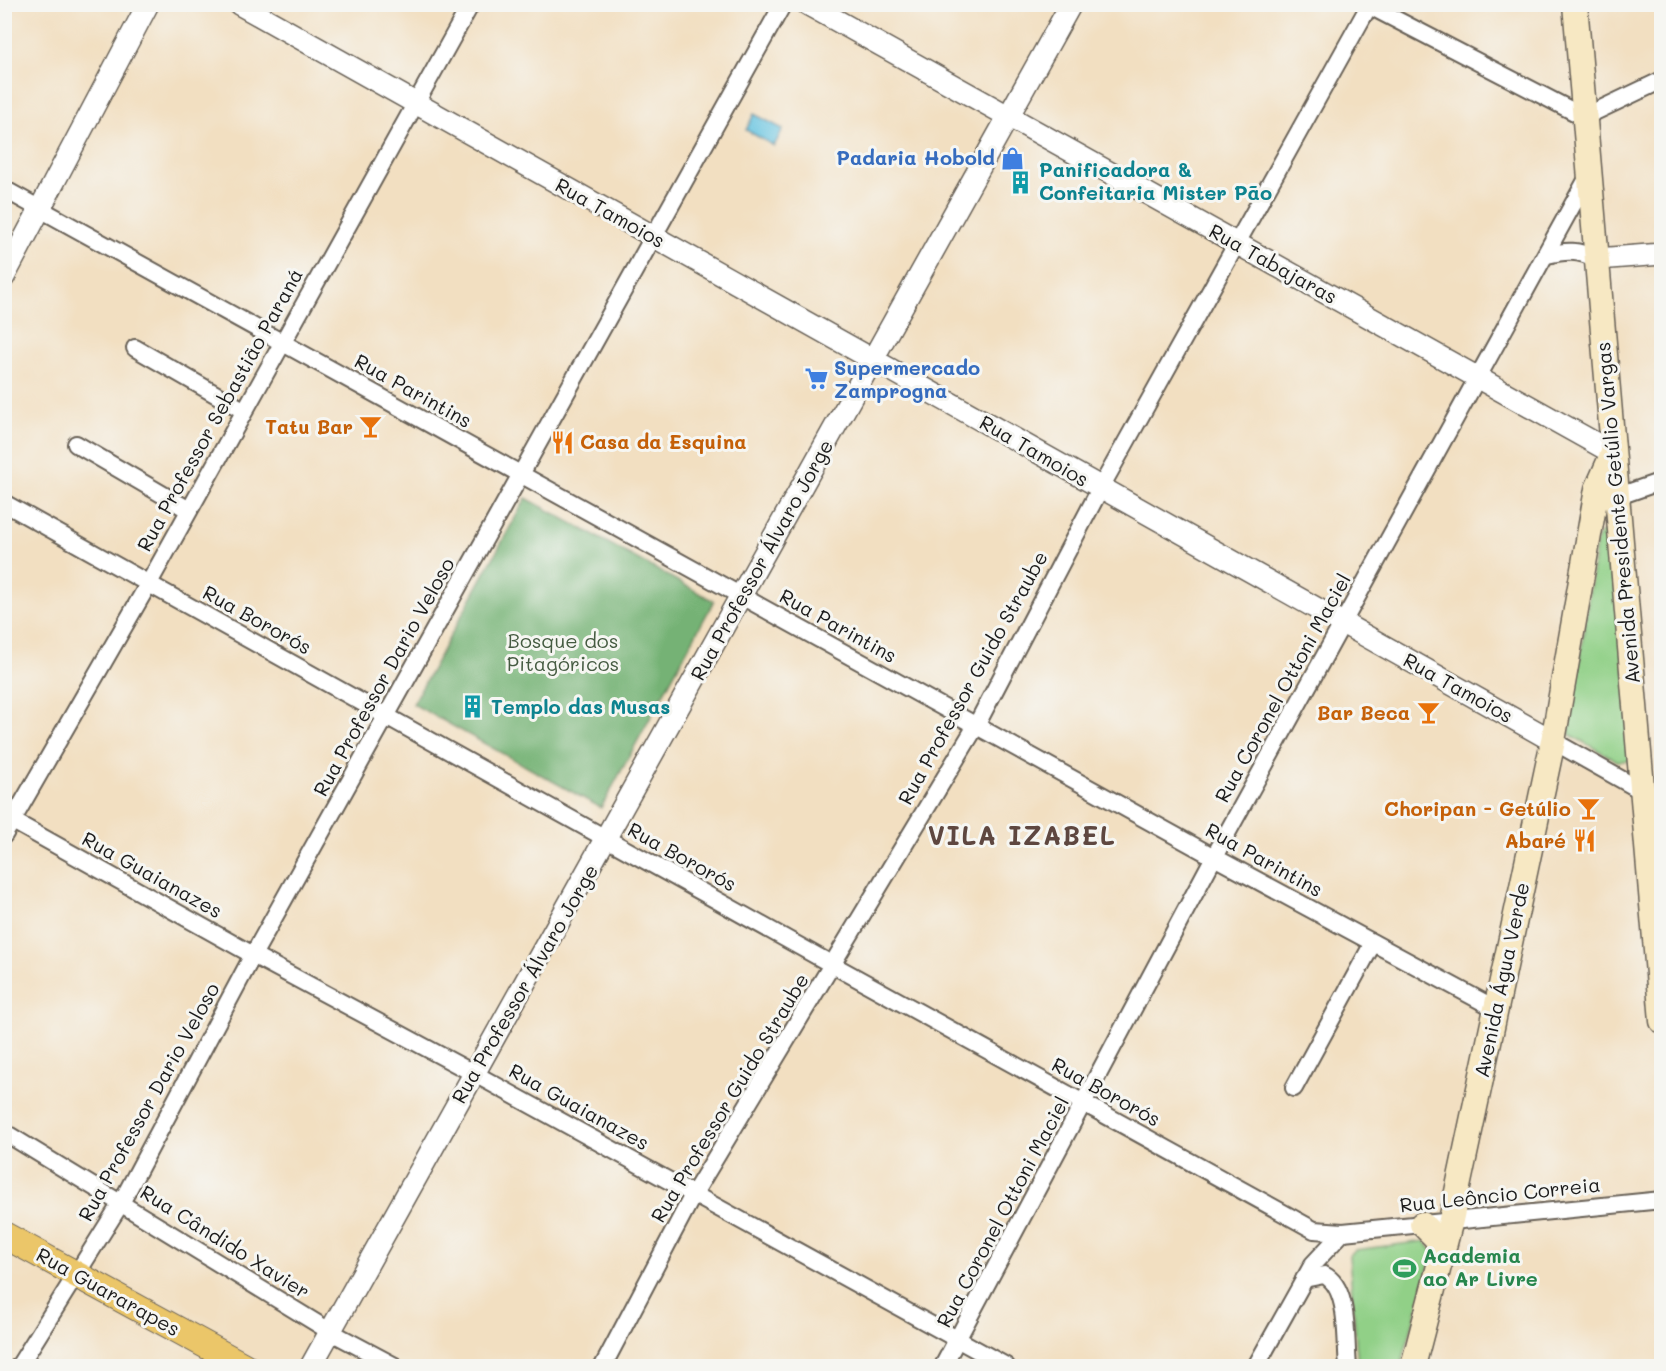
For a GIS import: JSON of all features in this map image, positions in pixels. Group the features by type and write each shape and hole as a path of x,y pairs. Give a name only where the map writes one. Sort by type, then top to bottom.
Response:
{"main road":[{"name":"Avenida Presidente Getúlio Vargas","path":"1575,4 1642,791 1655,861 1662,1021"},
{"name":"Avenida Água Verde","path":"1413,1366 1451,1221 1553,741 1593,508 1600,478 1613,453"},
{"path":"1593,508 1617,497"},
{"path":"1422,1224 1437,1239 1441,1261"},
{"name":"Rua Guararapes","path":"4,1235 244,1366"}],"street":[{"path":"4,277 148,4"},
{"name":"Rua Tamoios","path":"238,4 1642,791"},
{"name":"Rua Professor Sebastião Paraná","path":"7,823 149,583 243,410 471,4"},
{"name":"Rua Professor Dario Veloso","path":"19,1366 121,1203 253,955 783,4"},
{"name":"Rua Tabajaras","path":"807,4 1613,453"},
{"name":"Rua Professor Álvaro Jorge","path":"311,1366 1071,4"},
{"path":"1369,5 1584,117 1662,80"},
{"name":"Rua Professor Guido Straube","path":"603,1366 693,1195 976,726 1100,489 1369,5"},
{"name":"Rua Coronel Ottoni Maciel","path":"943,1366 1214,857 1589,175"},
{"name":"Rua Parintins","path":"4,189 282,340 520,475 1214,857 1496,1009"},
{"path":"1547,255 1567,250 1581,252 1596,259 1662,254"},
{"path":"135,348 243,410"},
{"path":"76,444 189,510"},
{"path":"1617,497 1662,481"},
{"name":"Rua Bororós","path":"4,503 1314,1230 1343,1232"},
{"name":"Rua Guaianazes","path":"7,823 473,1073 1006,1366"},
{"path":"1294,1088 1373,943"},
{"name":"Rua Cândido Xavier","path":"4,1132 331,1332 395,1366"},
{"name":"Rua Leôncio Correia","path":"1343,1232 1662,1200"},
{"path":"1256,1366 1304,1279 1322,1252 1343,1232"},
{"path":"1304,1279 1324,1275 1337,1284 1342,1302 1348,1366"}],"green space":[{"name":"Bosque dos Pitagóricos","path":"526,498 714,601 601,808 413,704"},
{"path":"1602,532 1609,533 1635,753 1628,761 1617,761 1569,734 1597,538"},
{"path":"1425,1241 1433,1252 1401,1366 1358,1366 1349,1256 1355,1250"}],"water":[{"path":"754,114 783,129 774,146 746,130"}],"place":[{"name":"Padaria Hobold","path":"1013,158"},
{"name":"Panificadora & Confeitaria Mister Pão","path":"1021,182"},
{"name":"Supermercado Zamprogna","path":"816,379"},
{"name":"Tatu Bar","path":"371,427"},
{"name":"Casa da Esquina","path":"562,442"},
{"name":"Templo das Musas","path":"473,707"},
{"name":"Bar Beca","path":"1428,713"},
{"name":"Choripan - Getúlio","path":"1589,809"},
{"name":"Abaré","path":"1584,841"},
{"name":"Academia ao Ar Livre","path":"1405,1268"}],"district":[{"name":"VILA IZABEL","path":"1022,836"}]}
